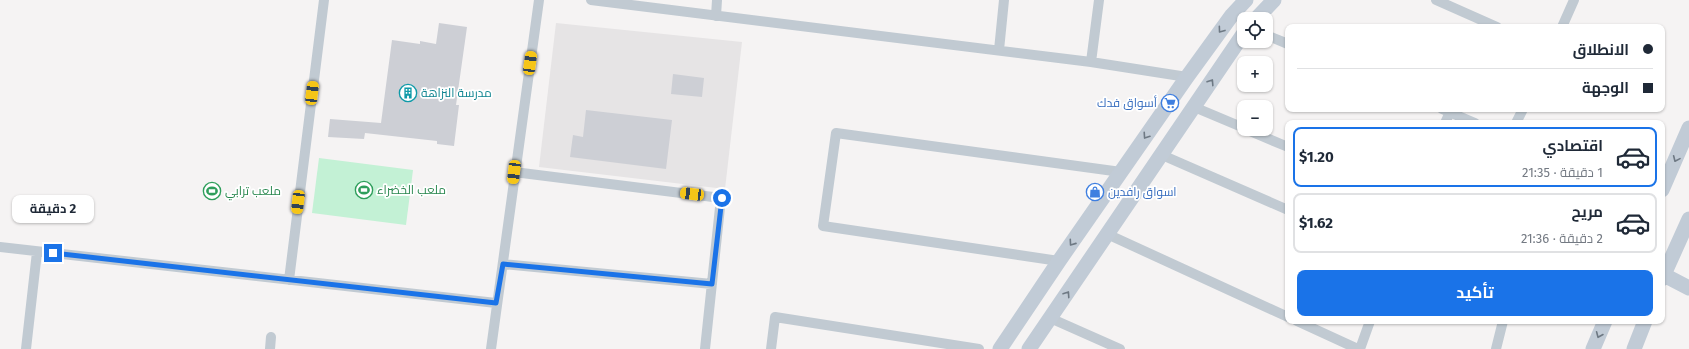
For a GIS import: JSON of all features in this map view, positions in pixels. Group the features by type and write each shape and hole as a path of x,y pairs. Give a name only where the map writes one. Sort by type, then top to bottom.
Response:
{"main road":[{"path":"1000,349 1059,261 1187,77 1232,15 1246,0"},
{"path":"1263,12 1274,0"},
{"path":"1029,349 1237,43"},
{"path":"1665,183 1689,128"},
{"path":"1665,274 1683,248 1689,219"},
{"path":"1665,278 1689,288"},
{"path":"1020,321 1039,334"},
{"path":"1593,349 1604,324"},
{"path":"1634,349 1644,324"}],"street":[{"path":"289,280 324,0"},
{"path":"490,349 539,0"},
{"path":"590,0 999,50 1091,62 1187,77"},
{"path":"716,16 717,0"},
{"path":"999,50 1004,0"},
{"path":"1091,62 1099,0"},
{"path":"1436,0 1490,24"},
{"path":"1563,24 1574,0"},
{"path":"1273,38 1285,43"},
{"path":"1194,107 1237,126"},
{"path":"1448,112 1467,120"},
{"path":"1059,261 823,226 836,133 1121,172"},
{"path":"1262,136 1285,146"},
{"path":"1162,155 1285,209"},
{"path":"514,172 722,198 705,349"},
{"path":"1107,234 1285,316"},
{"path":"0,247 496,303"},
{"path":"26,349 37,252"},
{"path":"503,264 712,284"},
{"path":"771,349 775,317 979,349"},
{"path":"1050,318 1120,349"},
{"path":"1304,324 1359,349 1369,324"},
{"path":"1496,349 1502,324"},
{"path":"270,349 271,337"}],"shaded area":[{"path":"556,23 742,42 725,189 539,167"}],"green space":[{"path":"319,158 413,170 406,225 312,213"}],"building":[{"name":"مدرسة النزاهة","path":"439,23 467,27 456,105 459,105 454,146 437,144 437,141 365,133 364,139 328,137 330,119 381,123 392,40 420,44 420,41 436,44"},
{"path":"673,74 704,78 702,97 671,94"},
{"path":"586,110 672,120 666,169 570,157 573,135 583,137"}],"place":[{"name":"مدرسة النزاهة","path":"408,93"},
{"name":"أسواق فدك","path":"1170,103"},
{"name":"ملعب الخضراء","path":"364,190"},
{"name":"ملعب ترابي","path":"212,191"},
{"name":"اسواق رافدين","path":"1095,192"}],"route":[{"path":"53,253 496,303 503,264 712,284 722,198"}]}
